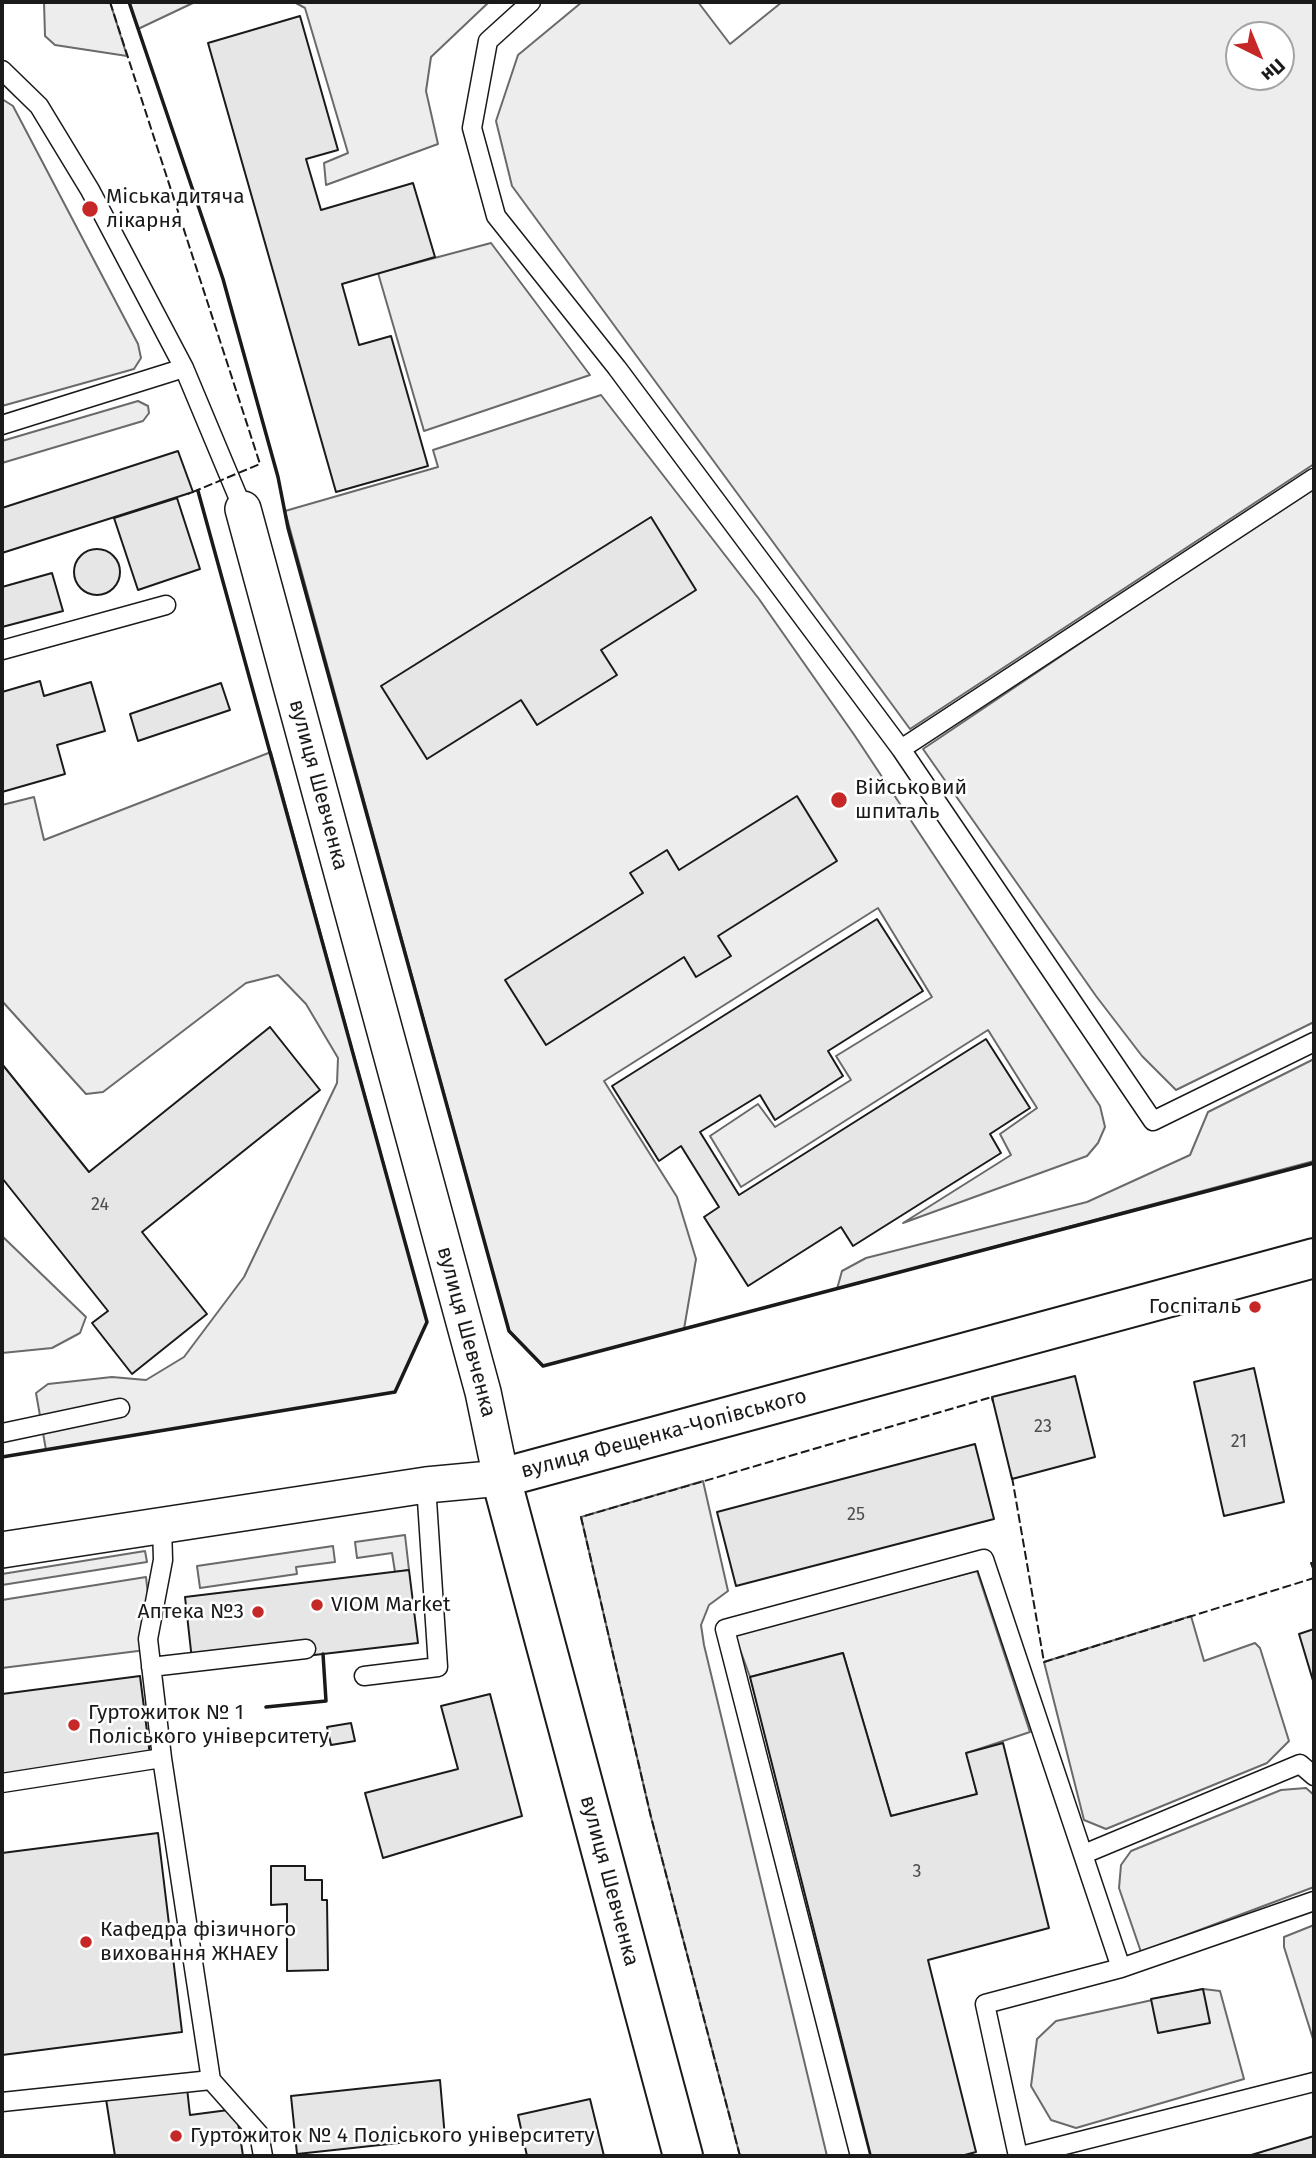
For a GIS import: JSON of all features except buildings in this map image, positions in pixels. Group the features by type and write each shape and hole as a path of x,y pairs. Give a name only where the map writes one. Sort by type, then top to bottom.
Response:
{"street":[{"name":"вулиця Шевченка","path":"243,509 483,1392 501,1478 683,2156"},
{"name":"вулиця Фещенка-Чопівського","path":"2,1550 426,1485 501,1478 1314,1258"}],"lane":[{"path":"531,2 488,41 472,128 496,216 617,368 901,749 1153,1121 1314,1042"},
{"path":"2,71 39,106 90,190 184,368 243,509"},
{"path":"2,425 184,368"},
{"path":"901,749 1314,478"},
{"path":"2,650 166,605"},
{"path":"2,1433 120,1408"},
{"path":"365,1676 438,1667 426,1485"},
{"path":"162,1526 163,1560 148,1639 162,1758 211,2080 260,2134 263,2156"},
{"path":"860,2156 725,1629 984,1559 1121,1968"},
{"path":"151,1667 306,1649"},
{"path":"2,1783 162,1758"},
{"path":"1084,1854 1300,1764 1314,1776"},
{"path":"1314,1901 1121,1968 985,2004 1020,2156 1314,2082"},
{"path":"2,2102 211,2080"}],"shaded area":[{"path":"44,2 110,2 127,56 55,45 45,36"},
{"path":"129,2 195,2 138,29"},
{"path":"294,2 489,2 431,57 426,91 438,144 326,185 324,163 348,153 305,8"},
{"path":"582,2 698,2 730,44 782,2 1314,2 1314,464 910,729 512,186 496,121 518,55"},
{"path":"2,99 13,106 138,344 141,358 134,369 2,406"},
{"path":"491,243 590,375 424,431 378,273"},
{"path":"601,395 759,599 855,736 1100,1106 1105,1127 1098,1143 1087,1156 903,1223 1011,1155 1000,1134 1037,1108 988,1030 741,1187 710,1136 758,1104 775,1127 851,1080 836,1056 932,997 878,908 604,1081 677,1197 696,1259 684,1329 543,1366 509,1331 285,511 438,467 433,450"},
{"path":"138,401 148,406 149,413 143,421 2,463 2,441"},
{"path":"1314,486 1314,1022 1176,1090 1142,1056 1096,996 923,749"},
{"path":"271,752 427,1322 395,1392 46,1450 36,1393 48,1384 112,1377 146,1380 184,1357 244,1277 337,1083 338,1058 306,1004 278,975 246,983 103,1092 86,1094 2,1001 2,805 34,797 44,840"},
{"path":"1314,1059 1314,1161 837,1289 842,1271 866,1258 1087,1202 1190,1155 1208,1112"},
{"path":"2,1236 86,1317 80,1333 52,1348 2,1353"},
{"path":"703,1481 728,1591 709,1605 701,1625 704,1645 827,2156 740,2156 651,1817 581,1517"},
{"path":"405,1535 409,1570 395,1572 392,1553 357,1558 355,1542"},
{"path":"333,1546 335,1562 296,1567 297,1574 200,1588 197,1566"},
{"path":"145,1551 147,1562 2,1585 2,1574"},
{"path":"977,1571 1030,1732 967,1753 977,1794 891,1816 843,1653 750,1677 734,1633"},
{"path":"146,1577 154,1649 2,1668 2,1600"},
{"path":"1191,1616 1204,1661 1255,1643 1260,1648 1289,1741 1267,1763 1106,1829 1084,1820 1044,1662"},
{"path":"1306,1788 1314,1795 1314,1887 1141,1952 1119,1888 1121,1865 1131,1851 1281,1790"},
{"path":"1314,1925 1314,2042 1284,1947 1284,1937"},
{"path":"1203,1989 1220,1991 1244,2079 1076,2128 1051,2120 1031,2086 1037,2039 1056,2021"}],"fence":[{"path":"110,2 260,464 188,494"},
{"path":"740,2156 651,1817 581,1517 992,1397 993,1402"},
{"path":"1012,1477 1044,1662 1314,1578"},
{"path":"1314,1563 1311,1563 1314,1571"}],"wall":[{"path":"129,2 223,279 278,477 288,528 509,1331 543,1366 1314,1163"},
{"path":"2,1457 395,1392 427,1322 198,491"},
{"path":"266,1707 326,1701 323,1654"}],"place":[{"name":"Міська дитяча лікарня","path":"90,209"},
{"name":"Військовий шпиталь","path":"839,800"},
{"name":"Госпіталь","path":"1255,1307"},
{"name":"VIOM Market","path":"317,1605"},
{"name":"Аптека №3","path":"258,1612"},
{"name":"Гуртожиток № 1 Поліського університету","path":"74,1725"},
{"name":"Кафедра фізичного виховання ЖНАЕУ","path":"86,1942"},
{"name":"Гуртожиток № 4 Поліського університету","path":"176,2136"}]}
